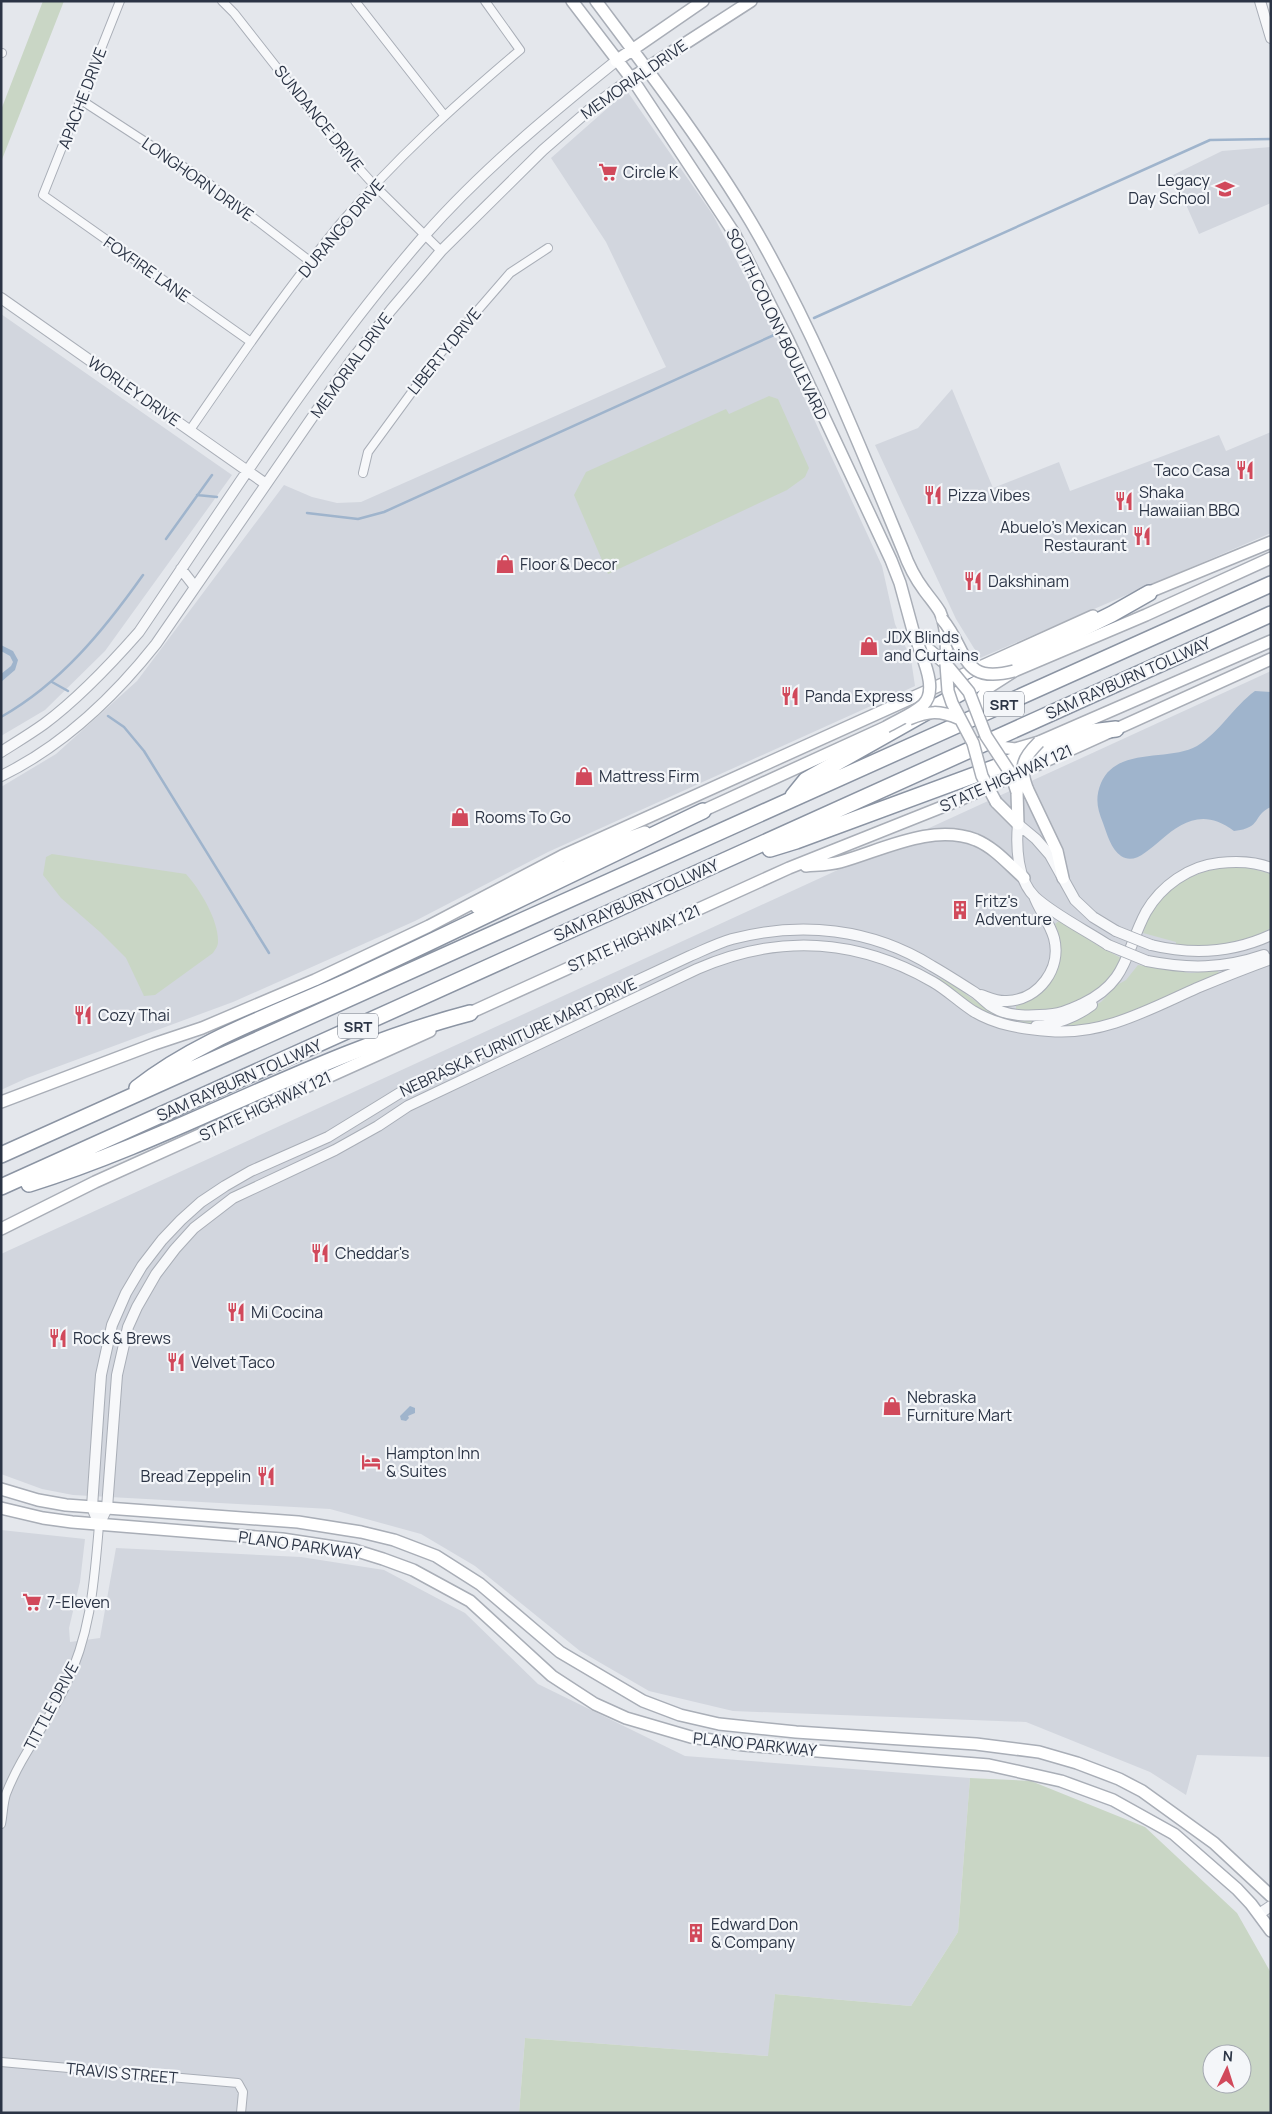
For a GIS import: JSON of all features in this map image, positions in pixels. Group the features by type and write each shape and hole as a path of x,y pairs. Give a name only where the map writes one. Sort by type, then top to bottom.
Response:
{"highway":[{"name":"SAM RAYBURN TOLLWAY","path":"1,1154 1271,584"},
{"path":"790,800 806,780 1018,661 1112,614 1149,593"},
{"name":"SAM RAYBURN TOLLWAY","path":"1,1187 1271,614"},
{"path":"715,865 796,841 1090,732 1116,728"},
{"path":"120,1101 158,1071 213,1042 368,971 703,811"},
{"path":"1,1192 55,1176 163,1133 303,1070 429,1023 470,1013"}],"main road":[{"name":"SOUTH COLONY BOULEVARD","path":"572,1 691,166 734,233 788,340 900,583 912,629 928,676 929,695 924,704 886,727"},
{"name":"SOUTH COLONY BOULEVARD","path":"596,1 647,68 752,224 811,336 867,464 908,565 941,614 947,646 948,691 973,743 982,776 996,802 1018,824"},
{"name":"MEMORIAL DRIVE","path":"616,61 703,1"},
{"name":"MEMORIAL DRIVE","path":"630,79 751,1"},
{"path":"734,233 752,224"},
{"path":"846,466 867,464"},
{"path":"851,478 867,464"},
{"path":"1,1102 154,1044 202,1028 315,980 429,926 562,856 1125,601 1149,593 1271,542"},
{"path":"941,614 969,664 979,673 997,676 1014,671 1146,615 1271,558"},
{"path":"993,746 1016,749 1039,742 1271,641"},
{"path":"917,642 946,664 970,692 986,736 1022,790 1057,851 1063,878"},
{"name":"STATE HIGHWAY 121","path":"1,1229 95,1182 789,868 957,801 1271,659"},
{"path":"977,712 982,697 989,687 1014,671"},
{"path":"429,926 492,902 622,840 703,811 886,727 927,712 948,714 960,719"},
{"path":"1018,824 1022,790 1022,766 1027,754 1039,742"},
{"path":"789,868 837,863 925,836 942,834 976,840 990,848 1024,878"},
{"name":"PLANO PARKWAY","path":"1,1489 38,1500 92,1507 298,1522 367,1533 425,1551 492,1592 560,1652 630,1696 680,1715 729,1725 796,1732 976,1744 1039,1752 1077,1763 1119,1779 1149,1796 1214,1843 1271,1896"},
{"name":"PLANO PARKWAY","path":"1,1508 43,1518 99,1525 282,1539 354,1550 383,1559 413,1570 470,1602 552,1676 595,1704 626,1718 691,1737 727,1744 989,1765 1061,1781 1113,1800 1174,1834 1237,1889 1270,1928"}],"street":[{"name":"APACHE DRIVE","path":"43,195 120,1"},
{"name":"SUNDANCE DRIVE","path":"222,1 234,13 336,143 375,186 441,251"},
{"path":"355,1 444,115"},
{"name":"DURANGO DRIVE","path":"190,430 251,342 341,224 444,115 520,50 485,1"},
{"path":"1260,1 1271,38"},
{"name":"MEMORIAL DRIVE","path":"1,752 44,724 87,687 139,632 248,470 333,349 425,235 475,182 564,102 616,61"},
{"name":"MEMORIAL DRIVE","path":"1,776 52,745 87,718 130,677 156,644 351,361 391,310 441,251 548,145 596,104 630,79"},
{"name":"LONGHORN DRIVE","path":"81,100 204,180 311,262"},
{"name":"FOXFIRE LANE","path":"43,195 251,342"},
{"name":"LIBERTY DRIVE","path":"363,472 368,452 439,355 510,273 548,248"},
{"name":"WORLEY DRIVE","path":"1,298 266,484"},
{"path":"181,569 195,587"},
{"path":"174,579 195,587"},
{"path":"1018,824 1043,846 1075,900 1093,917 1116,931 1151,945 1173,950 1200,952 1243,946 1271,935"},
{"path":"976,993 995,1000 1008,1001 1022,998 1036,991 1046,981 1053,967 1054,939 1024,878 1017,846 1018,824"},
{"name":"NEBRASKA FURNITURE MART DRIVE","path":"99,1525 92,1507 101,1376 108,1341 126,1292 142,1266 162,1240 201,1202 251,1171 328,1137 411,1086 690,956 730,940 784,929 825,929 850,933 878,940 904,951 976,993 992,1007 1008,1013 1025,1016 1056,1014 1100,995 1123,966 1146,913 1168,885 1188,872 1210,864 1236,861 1260,864 1271,868"},
{"path":"1034,896 1108,945 1147,961 1190,968 1220,966 1271,952"},
{"name":"NEBRASKA FURNITURE MART DRIVE","path":"99,1525 107,1508 117,1375 122,1350 128,1327 156,1274 194,1228 233,1198 354,1140 408,1106 724,957 752,950 788,945 850,949 880,957 905,967 934,983 972,1010 993,1022 1051,1031 1102,1026 1126,1020 1229,974 1271,959"},
{"path":"1022,1028 1059,1022 1078,1014 1091,1006 1100,995"},
{"name":"TITTLE DRIVE","path":"1,1824 5,1796 30,1745 64,1689 77,1660 91,1608 99,1525"},
{"path":"1258,1914 1271,1906"},
{"name":"TRAVIS STREET","path":"1,2062 238,2083 243,2092 241,2113"}],"shaded area":[{"path":"627,91 713,215 776,337 882,566 895,624 911,659 915,686 548,852 415,921 233,1002 27,1078 1,1090 1,787 56,754 137,681 284,485 312,497 337,503 361,502 666,367 606,242 551,158"},
{"name":"Legacy Day School","path":"1271,147 1271,203 1199,234 1173,175 1222,151"},
{"path":"1,314 232,475 105,651 45,710 1,736"},
{"path":"952,389 993,488 1059,462 1070,491 1219,435 1226,451 1271,432 1271,533 980,658 956,619 875,445 918,428"},
{"path":"1271,671 1271,1757 1197,1755 1186,1795 1150,1772 1026,1722 733,1711 649,1691 580,1651 475,1566 421,1534 330,1509 73,1495 42,1489 1,1474 1,1254"},
{"path":"1,1530 85,1539 80,1582 69,1628 70,1642 100,1638 116,1548 301,1557 384,1570 465,1613 538,1684 685,1756 970,1778 958,1932 911,2006 775,1994 769,2056 525,2038 519,2113 1,2113"}],"green space":[{"path":"43,1 64,1 1,162 1,110"},
{"path":"769,396 778,399 809,468 805,477 787,490 608,574 574,495 586,472 726,409 729,414"},
{"path":"52,854 186,874 203,897 212,915 218,943 213,953 155,995 144,996 126,958 61,898 43,875 46,857"},
{"path":"1242,866 1271,874 1271,928 1249,938 1225,944 1200,946 1176,945 1176,942 1143,933 1158,903 1180,883 1209,871"},
{"path":"1060,920 1097,945 1121,958 1116,969 1097,991 1060,1009 1016,1011 1016,1006 1040,994 1049,985 1055,974 1060,963 1061,950 1060,937 1055,924"},
{"path":"1138,965 1190,973 1218,971 1220,977 1144,1009 1090,1026 1061,1027 1061,1024 1101,1002 1117,985 1126,980"},
{"path":"936,977 953,985 978,1003 995,1012 1027,1015 1069,1012 1036,1024 1010,1022 982,1010"},
{"path":"970,1778 1031,1781 1145,1827 1237,1913 1271,1973 1271,2113 519,2113 525,2038 768,2056 775,1994 911,2006 958,1932"}],"water":[{"path":"1,645 13,651 18,660 15,670 1,682 1,674 13,662 10,656 1,651"},
{"path":"1255,691 1271,692 1271,807 1265,810 1253,824 1243,829 1234,831 1214,821 1197,819 1181,825 1167,834 1143,854 1132,859 1121,856 1110,841 1098,808 1099,788 1109,771 1131,759 1185,751 1197,746 1213,734 1240,704"},
{"path":"410,1406 415,1408 415,1413 408,1416 409,1418 406,1421 401,1420 400,1416"}],"waterway":[{"path":"814,318 1210,140 1271,139"},
{"path":"307,513 358,519 384,512 774,335"},
{"path":"166,539 212,475"},
{"path":"197,495 217,497"},
{"path":"1,717 23,703 62,672 113,616 143,575"},
{"path":"52,682 68,691"},
{"path":"108,716 124,727 144,751 269,953"}],"place":[{"name":"Circle K","path":"608,172"},
{"name":"Legacy Day School","path":"1225,189"},
{"name":"Taco Casa","path":"1245,470"},
{"name":"Pizza Vibes","path":"933,495"},
{"name":"Shaka Hawaiian BBQ","path":"1124,501"},
{"name":"Abuelo's Mexican Restaurant","path":"1142,536"},
{"name":"Floor & Decor","path":"505,564"},
{"name":"Dakshinam","path":"973,581"},
{"name":"JDX Blinds and Curtains","path":"869,646"},
{"name":"Panda Express","path":"790,696"},
{"name":"Mattress Firm","path":"584,776"},
{"name":"Rooms To Go","path":"460,817"},
{"name":"Fritz's Adventure","path":"960,910"},
{"name":"Cozy Thai","path":"83,1015"},
{"name":"Cheddar's","path":"320,1253"},
{"name":"Mi Cocina","path":"236,1312"},
{"name":"Rock & Brews","path":"58,1338"},
{"name":"Velvet Taco","path":"176,1362"},
{"name":"Nebraska Furniture Mart","path":"892,1406"},
{"name":"Hampton Inn & Suites","path":"371,1462"},
{"name":"Bread Zeppelin","path":"266,1476"},
{"name":"7-Eleven","path":"32,1602"},
{"name":"Edward Don & Company","path":"696,1933"}]}
